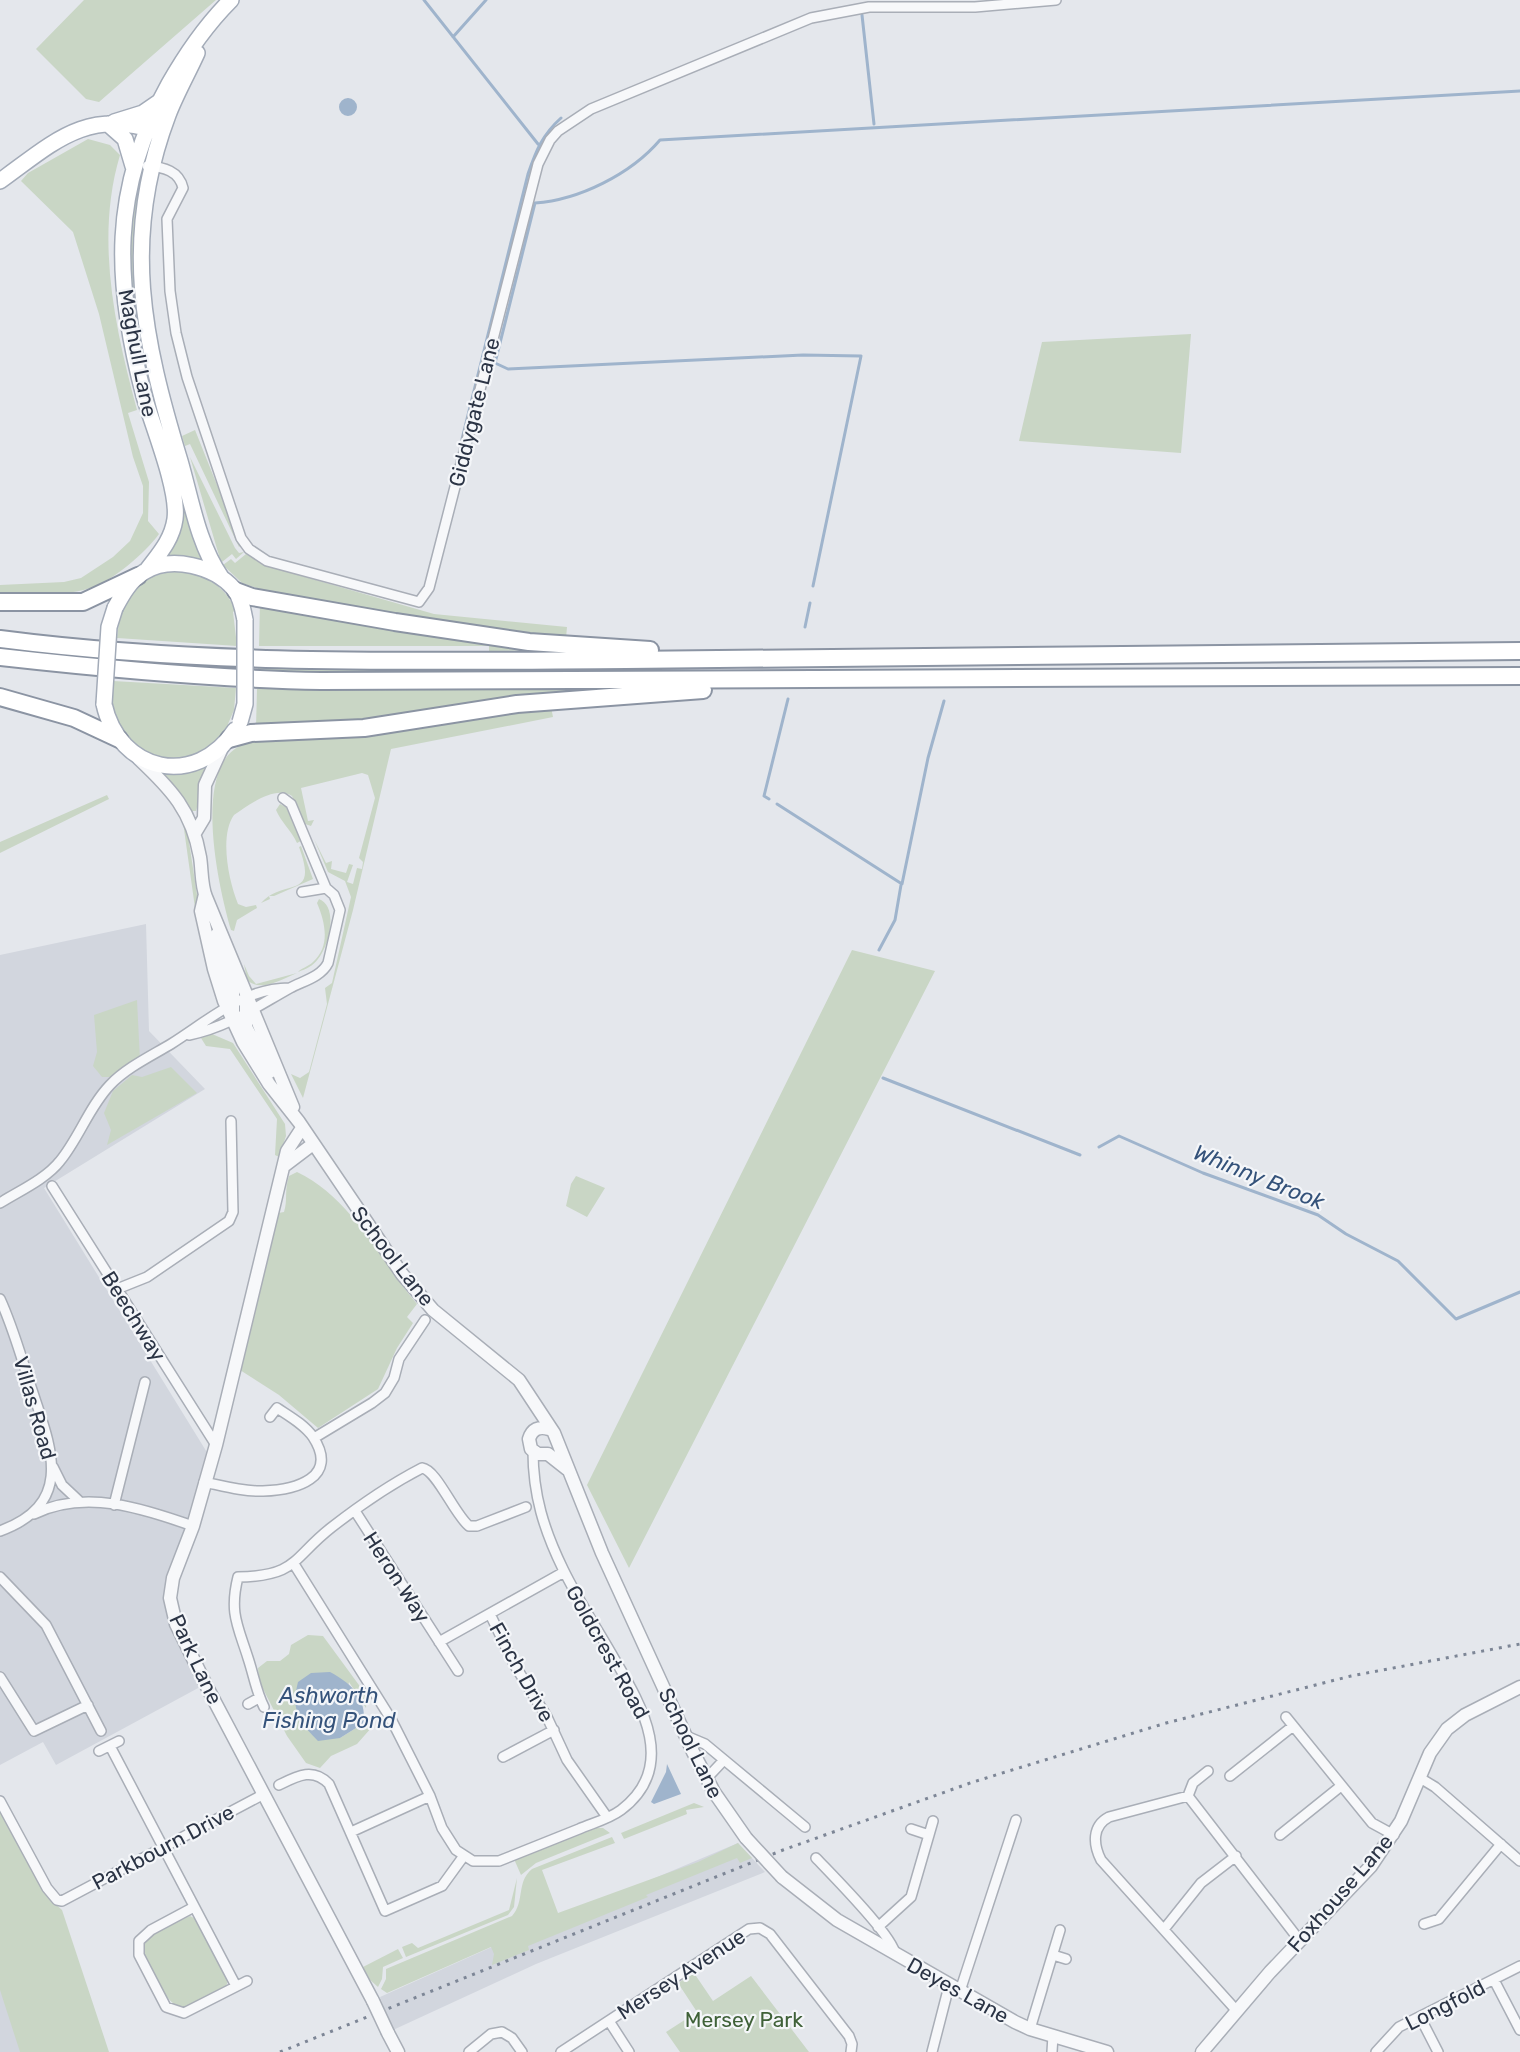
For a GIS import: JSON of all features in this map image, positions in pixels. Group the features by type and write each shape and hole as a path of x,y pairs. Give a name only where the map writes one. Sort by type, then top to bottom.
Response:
{"highway":[{"path":"0,602 83,602 142,573"},
{"path":"236,591 252,597 395,622 529,642 724,652 786,659"},
{"path":"0,639 124,653 270,661 786,659 1520,651"},
{"path":"0,657 115,670 262,680 854,680 1520,676"},
{"path":"226,743 251,733 364,728 517,704 854,680"},
{"path":"0,697 74,718 119,739"}],"main road":[{"path":"155,130 159,102 185,57 231,0"},
{"path":"155,130 176,97 215,17"},
{"path":"0,181 64,136 84,127 108,124 143,113 159,102"},
{"path":"108,124 155,130"},
{"path":"108,124 125,139 133,166"},
{"name":"Maghull Lane","path":"155,130 153,166 141,235 144,316 167,420 209,556 220,577"},
{"name":"Maghull Lane","path":"142,573 169,540 175,508 139,377 126,311 123,230 133,166 155,130"},
{"path":"169,565 188,565 220,577 236,591 245,620 245,704 240,722 226,743 204,760 182,766 169,766 138,758 112,729 104,704 109,627 115,608 142,573 169,565"}],"street":[{"name":"Giddygate Lane","path":"133,166 153,166 175,172 181,179 183,188 167,219 170,291 176,333 187,378 241,538 249,549 274,564 419,603 429,588 538,164 550,140 558,131 591,109 811,18 869,8 975,6 1056,0"},
{"path":"195,833 204,818 205,785 226,743"},
{"path":"138,758 176,796 195,833 205,894"},
{"path":"183,1037 207,1031 249,1012 289,988 315,977 325,969 328,963 340,910 334,895 326,888 291,804 283,798"},
{"path":"302,892 326,888"},
{"name":"School Lane","path":"205,894 216,917 249,1012 301,1125"},
{"name":"School Lane","path":"205,894 201,911 214,969 230,1006 232,1020 269,1084 301,1125 376,1240 415,1289 433,1310 519,1380 557,1442 602,1553 706,1779 746,1838 782,1877 837,1920 895,1954"},
{"name":"School Lane","path":"216,917 219,948 233,991 230,1006"},
{"path":"0,1203 42,1177 60,1162 88,1115 113,1081 230,1006 273,988 289,988"},
{"name":"School Lane","path":"249,1012 246,1027 284,1103"},
{"path":"117,1289 147,1277 229,1221 233,1212 231,1121"},
{"name":"Park Lane","path":"301,1125 287,1151 216,1445 192,1526 170,1585 173,1615 207,1687 374,2001 398,2052"},
{"path":"284,1166 313,1144"},
{"name":"Beechway","path":"52,1186 216,1445"},
{"name":"Villas Road","path":"0,1299 48,1439 53,1467 46,1494 29,1516 0,1531"},
{"path":"314,1438 385,1393 394,1378 399,1359 424,1320"},
{"path":"114,1505 145,1382"},
{"path":"530,1398 534,1431"},
{"path":"204,1482 262,1492 303,1486 315,1477 319,1467 314,1438 277,1408 270,1417"},
{"path":"549,1429 541,1427 534,1431 529,1439 541,1454 554,1450 557,1442"},
{"name":"School Lane","path":"541,1454 567,1469"},
{"name":"Goldcrest Road","path":"463,1857 478,1862 499,1861 608,1817 626,1806 643,1783 651,1754 650,1730 638,1699 564,1572 544,1527 533,1477 541,1454"},
{"path":"53,1467 62,1485 78,1500"},
{"path":"264,1707 234,1622 234,1593 238,1577 278,1573 294,1564 330,1528 425,1468 431,1472 456,1512 469,1526 477,1526 526,1507"},
{"path":"29,1516 62,1503 78,1500 114,1505 192,1526"},
{"name":"Heron Way","path":"355,1511 458,1671"},
{"path":"279,1785 297,1771 315,1775 328,1784 385,1911 438,1889 446,1882 463,1857 442,1828 430,1796 386,1709 294,1564"},
{"name":"Heron Way","path":"439,1642 564,1572"},
{"path":"0,1577 46,1625 101,1731"},
{"name":"Finch Drive","path":"490,1614 514,1664 554,1730 567,1760 608,1817"},
{"path":"0,1677 34,1731 88,1705"},
{"name":"Foxhouse Lane","path":"1202,2052 1236,2010 1371,1866 1394,1835 1430,1753 1447,1729 1465,1715 1520,1687"},
{"path":"248,1704 259,1698"},
{"path":"1286,1717 1372,1823 1394,1835"},
{"path":"1230,1776 1293,1726"},
{"name":"Finch Drive","path":"503,1757 554,1730"},
{"path":"686,1736 705,1744 805,1827"},
{"path":"99,1751 115,1744 161,1847 236,1986"},
{"path":"1232,1758 1240,1767"},
{"path":"706,1779 723,1761"},
{"path":"1188,1796 1193,1783 1208,1771"},
{"path":"1420,1778 1436,1787 1520,1861"},
{"path":"1280,1835 1341,1786"},
{"name":"Parkbourn Drive","path":"0,1801 47,1888 57,1900 62,1901 264,1794"},
{"path":"351,1832 430,1796"},
{"path":"1188,1796 1300,1941"},
{"path":"1188,1796 1109,1817 1096,1831 1095,1843 1101,1860 1165,1928 1177,1947 1236,2010"},
{"path":"932,2052 1016,1820"},
{"path":"878,1927 911,1897 933,1821"},
{"path":"1290,1827 1297,1837"},
{"path":"911,1829 929,1835"},
{"path":"1424,1924 1439,1919 1501,1844"},
{"path":"1165,1928 1201,1884 1236,1856"},
{"name":"Deyes Lane","path":"816,1858 878,1927 895,1948 895,1954 1030,2029 1107,2052"},
{"path":"194,1907 152,1930 139,1941 139,1955 166,2007 184,2013 247,1981"},
{"name":"Mersey Avenue","path":"561,2052 749,1929 760,1928 777,1942 849,2036 852,2044 851,2052"},
{"path":"1030,2029 1060,1930"},
{"path":"1053,1955 1066,1959"},
{"name":"Longfold","path":"1376,2052 1393,2032 1520,1966"},
{"path":"1494,1980 1520,2030"},
{"path":"1420,2017 1438,2052"},
{"path":"609,2021 629,2052"},
{"path":"469,2052 491,2034 502,2032 512,2038 522,2052"},
{"path":"1052,2052 1053,2035"}],"shaded area":[{"path":"146,924 149,1031 205,1089 44,1188 208,1454 163,1598 168,1618 200,1687 56,1765 43,1742 0,1765 0,955"},
{"path":"738,1843 765,1872 536,1964 393,2030 380,1997 503,1942"},
{"path":"0,1969 26,2052 0,2052"}],"green space":[{"path":"84,0 216,0 99,102 86,99 36,49"},
{"path":"88,139 110,145 120,155 109,219 111,283 115,315 137,410 128,413 149,482 148,521 159,534 128,566 90,588 57,594 0,594 0,585 64,582 81,578 113,557 130,541 143,513 143,486 133,457 99,314 73,232 21,181 28,173"},
{"path":"142,183 135,265 206,562 164,559 176,537 140,356 127,260 134,202"},
{"path":"1191,334 1181,453 1019,441 1042,342"},
{"path":"195,430 241,545 239,547 190,444 185,446 182,436"},
{"path":"190,457 235,548 239,553 244,552 236,559 232,554 222,562 220,559"},
{"path":"246,554 267,566 434,614 567,627 566,638 259,593 260,589 242,583 223,565 231,559 235,563"},
{"path":"182,571 207,579 226,594 236,610 233,612 237,646 117,638 127,598 134,589 153,576"},
{"path":"260,603 565,650 489,651 489,646 259,646"},
{"path":"115,657 237,665 236,669 114,661"},
{"path":"258,665 564,665 564,675 265,674 258,671"},
{"path":"113,681 236,688 234,710 228,724 230,726 218,743 186,760 151,757 121,734 112,701"},
{"path":"257,689 617,690 349,725 256,727"},
{"path":"551,707 553,717 391,749 353,910 303,1098 291,1074 300,1078 309,1072 327,1004 325,988 332,983 351,897 345,881 328,872 314,839 326,863 332,861 331,869 346,873 349,864 353,865 347,882 353,884 357,868 362,869 363,862 359,858 375,798 368,775 362,773 301,788 308,821 314,820 311,826 305,824 292,796 285,793 262,798 234,815 229,824 226,847 231,884 238,904 246,907 256,905 257,908 237,920 234,931 231,930 220,884 212,823 214,794 220,769 233,750 254,742 254,738 287,741 348,736"},
{"path":"207,767 196,811 189,811 180,792 161,772 183,772"},
{"path":"107,795 109,799 0,853 0,842"},
{"path":"280,804 286,807 301,841 297,843 276,810"},
{"path":"183,822 186,822 209,974 196,915"},
{"path":"301,846 313,879 274,896 270,896 302,882 305,875 299,847"},
{"path":"319,899 329,910 330,927 326,945 316,961 298,972 313,962 322,949 325,934 317,903"},
{"path":"852,950 935,971 629,1568 587,1485"},
{"path":"244,964 249,976 256,984 297,973 272,984 259,985 253,984 247,980"},
{"path":"137,1000 140,1060 113,1077 102,1077 93,1066 97,1052 94,1015"},
{"path":"212,1034 233,1043 285,1124 286,1136 279,1157 275,1155 277,1119 230,1049 206,1046 201,1038"},
{"path":"171,1067 197,1093 107,1145 111,1130 104,1113 113,1091 132,1075 142,1077"},
{"path":"297,1172 334,1197 364,1231 417,1304 407,1317 413,1323 397,1348 378,1389 318,1428 279,1395 240,1370 278,1213 284,1212 289,1176"},
{"path":"576,1176 605,1188 587,1217 566,1206 571,1184"},
{"path":"308,1635 323,1636 367,1696 366,1708 349,1682 340,1738 364,1723 372,1727 357,1744 331,1756 320,1768 306,1763 287,1736 259,1681 258,1668 267,1661 280,1661 289,1654 291,1645"},
{"path":"694,1803 704,1807 686,1810 687,1814 624,1839 621,1833"},
{"path":"0,1807 50,1899 62,1910 109,2052 20,2052 0,1990"},
{"path":"596,1828 603,1828 610,1833 536,1863 521,1875 514,1859"},
{"path":"612,1837 615,1843 542,1870 558,1913 698,1862 738,1843 752,1858 740,1863 737,1858 646,1895 648,1897 528,1946 529,1950 492,1965 494,1954 491,1947 387,1993 381,1989 386,1979 386,1969 512,1916 518,1905 524,1880 532,1869"},
{"path":"517,1878 514,1907 508,1915 406,1957 402,1947 412,1943 418,1948 509,1910"},
{"path":"190,1916 196,1919 228,1980 226,1987 182,2008 168,1999 156,1982 143,1946 152,1934"},
{"path":"398,1949 403,1958 383,1967 382,1979 378,1987 369,1979 363,1967"},
{"name":"Mersey Park","path":"694,1973 713,2001 751,1976 809,2052 680,2052 666,2032 697,2012 678,1983"}],"water":[{"path":"348,98 354,101 357,107 354,113 348,116 342,113 339,107 342,101"},
{"name":"Ashworth Fishing Pond","path":"330,1672 345,1681 356,1692 363,1706 364,1723 340,1738 318,1741 301,1721 296,1708 296,1692 298,1682 311,1673"},
{"path":"667,1764 681,1794 654,1804 651,1802 666,1772"}],"waterway":[{"path":"424,0 538,144"},
{"path":"453,37 486,0"},
{"path":"862,15 874,124"},
{"path":"813,586 861,356 803,355 508,369 495,363 535,203 569,197 603,183 634,164 660,140 1520,91"},
{"path":"462,439 528,174 540,144 561,118"},
{"path":"805,627 810,603"},
{"path":"769,799 764,796 788,699"},
{"path":"777,804 902,884 928,758 944,701"},
{"path":"879,950 895,920 901,885"},
{"path":"883,1078 1080,1155"},
{"name":"Whinny Brook","path":"1099,1147 1119,1136 1203,1173 1318,1215 1346,1234 1398,1261 1456,1319 1520,1292"}],"railway":[{"path":"280,2052 783,1850 973,1782 1166,1723 1351,1676 1520,1644"}]}
